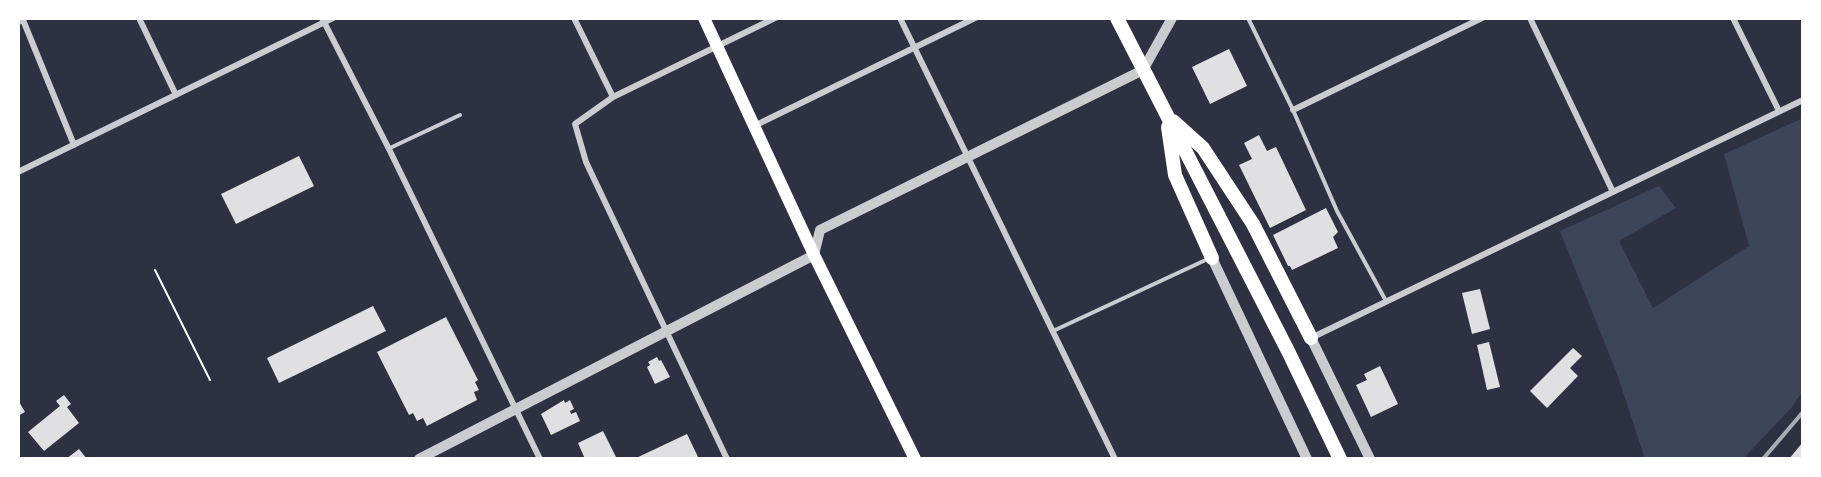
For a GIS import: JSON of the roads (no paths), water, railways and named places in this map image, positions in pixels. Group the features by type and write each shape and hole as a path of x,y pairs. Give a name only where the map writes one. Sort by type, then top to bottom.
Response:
{"highway":[{"path":"1117,18 1341,459"},
{"path":"1167,116 1175,175 1212,258"},
{"path":"1167,116 1203,148 1253,225 1311,338"}],"main road":[{"path":"704,18 814,255 915,459"}],"street":[{"path":"139,18 176,95"},
{"path":"18,172 323,20 333,18"},
{"path":"574,18 613,97"},
{"path":"727,459 586,162 575,124 613,97 775,18"},
{"path":"900,18 1115,459"},
{"path":"754,126 975,18"},
{"path":"419,459 814,255 820,230 1143,70 1172,18"},
{"path":"1293,110 1482,18"},
{"path":"1530,18 1613,192"},
{"path":"1734,18 1779,111"},
{"path":"18,22 23,20 74,145"},
{"path":"323,20 389,149 540,459"},
{"path":"1370,459 1311,338 1803,100"},
{"path":"1212,258 1307,459"}],"lane":[{"path":"1248,18 1293,110 1337,211 1386,301"},
{"path":"389,149 460,115"},
{"path":"1053,331 1212,258"}],"railway":[{"path":"1763,459 1803,412"}]}
